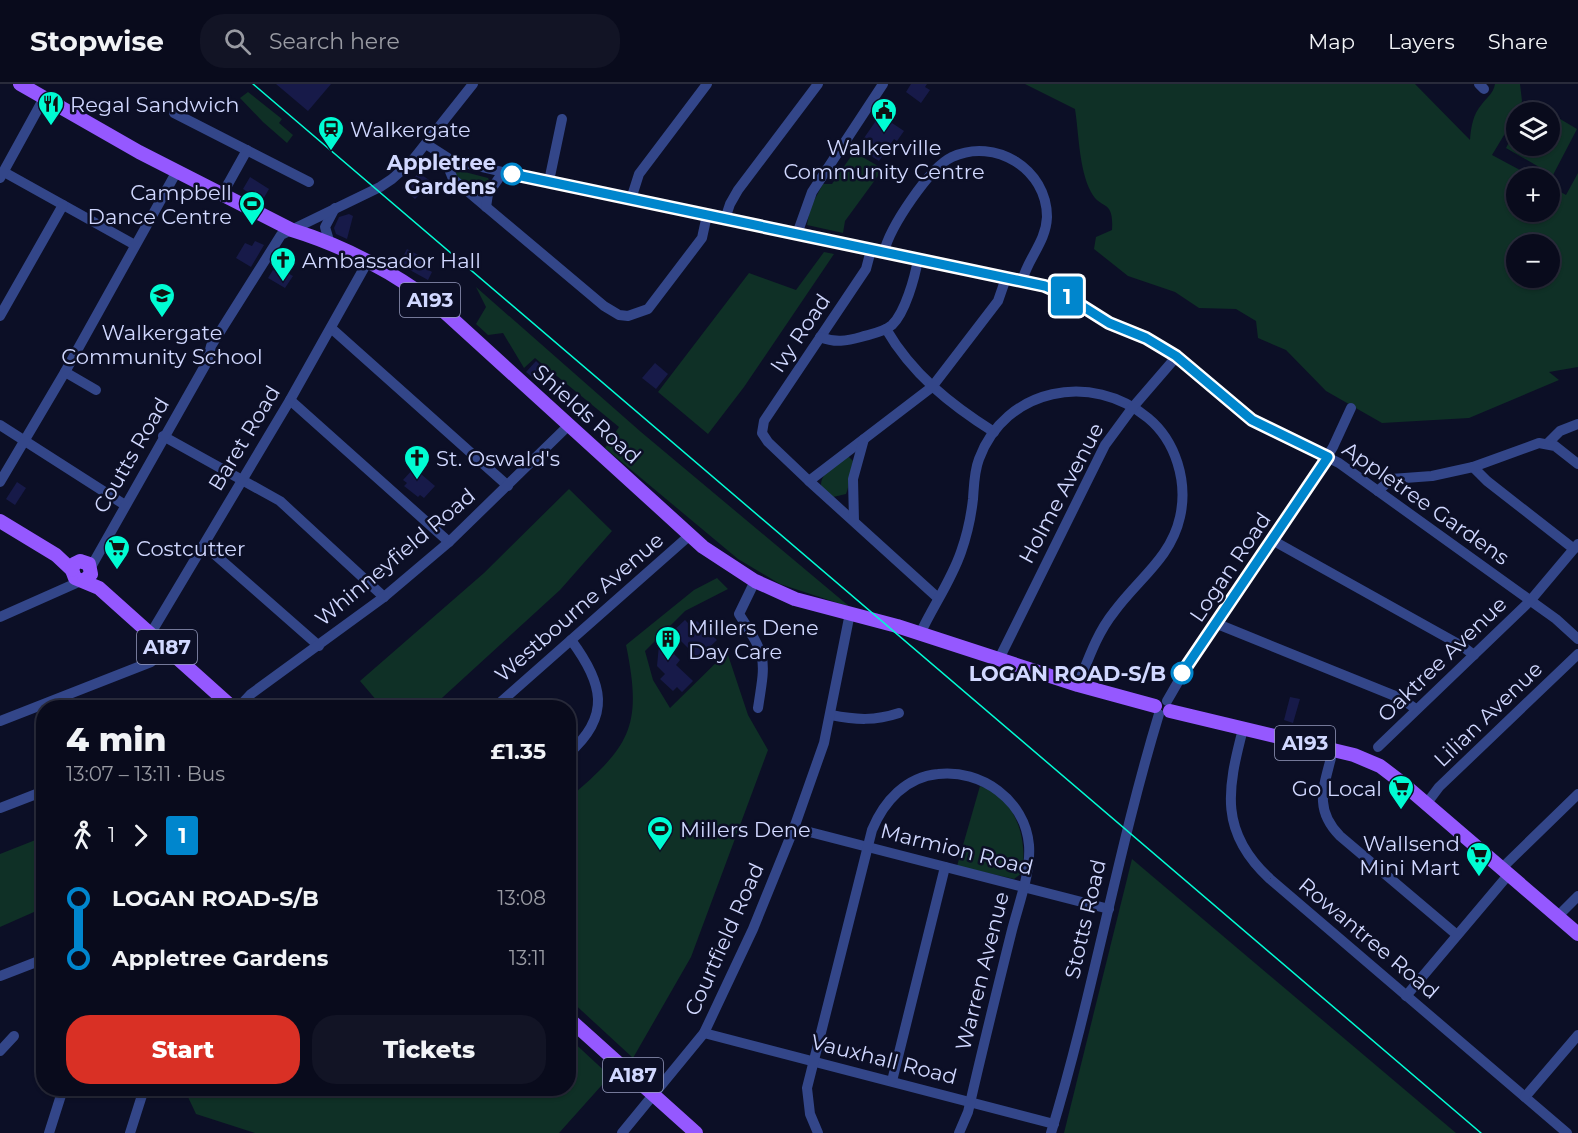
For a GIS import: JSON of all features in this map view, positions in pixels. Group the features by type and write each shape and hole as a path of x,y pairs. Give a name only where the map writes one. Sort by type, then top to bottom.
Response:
{"main road":[{"name":"Shields Road","path":"20,84 177,171 368,261 405,281 437,305 690,535 716,557 755,581 795,599 920,633 1078,685 1333,750 1380,766 1427,803"},
{"name":"A187","path":"0,520 82,571 224,700"},
{"name":"A193","path":"1427,803 1578,934"},
{"name":"A187","path":"576,1025 696,1133"}],"street":[{"name":"Coutts Road","path":"82,571 98,554 207,362 211,346 281,235 386,183 411,162 473,84"},
{"path":"631,199 639,174 707,84"},
{"path":"726,219 738,190 818,84"},
{"path":"797,234 812,192 883,84"},
{"path":"876,95 887,102"},
{"path":"44,98 2,175 63,205 135,245"},
{"path":"174,113 309,182"},
{"path":"549,181 562,119"},
{"name":"Appletree Gardens","path":"426,144 451,160 1054,289 1098,318 1146,338 1176,356 1252,420 1328,457 1562,623 1578,639"},
{"path":"223,193 247,150"},
{"path":"884,252 893,229 936,169 952,157 966,152 992,152 1007,156 1026,169 1036,182 1044,199 1047,217 1044,234 1028,263 1022,281"},
{"path":"451,160 449,169 451,176 486,207 609,310 628,316 640,314 652,306 702,238 707,215"},
{"path":"0,482 65,372 177,171"},
{"path":"486,207 488,194 503,172"},
{"path":"0,316 63,205"},
{"path":"330,244 325,227 336,208"},
{"name":"Ivy Road","path":"809,481 764,438 762,429 764,421 866,270 871,250"},
{"path":"820,337 841,342 885,329 893,324 914,281 918,260"},
{"name":"Baret Road","path":"151,633 290,400 368,261"},
{"path":"938,598 809,481 932,387 998,301 1006,278"},
{"path":"330,328 508,486"},
{"path":"885,329 918,373 932,387 994,432"},
{"name":"Holme Avenue","path":"999,659 1098,457 1133,407 1176,356"},
{"path":"65,372 96,390"},
{"path":"920,633 961,552 970,517 979,459 994,432 1005,420 1024,406 1059,393 1095,392 1119,399 1156,425 1171,447 1182,481 1180,518 1176,532 1162,558 1106,623 1078,685"},
{"path":"290,400 449,542"},
{"name":"Logan Road","path":"1163,708 1181,675 1215,623 1328,457 1351,408"},
{"path":"1548,443 1560,431 1578,424"},
{"path":"0,425 125,505"},
{"name":"Whinneyfield Road","path":"245,700 384,597 449,542 569,425"},
{"path":"164,436 280,501 384,597"},
{"path":"854,521 853,479 865,439"},
{"path":"1378,491 1391,479 1432,476 1473,467 1534,444 1548,443 1559,448 1578,464"},
{"path":"1473,467 1486,481 1576,546"},
{"name":"Westbourne Avenue","path":"503,700 690,535"},
{"path":"1272,540 1474,655"},
{"path":"204,544 319,646"},
{"name":"Oaktree Avenue","path":"1378,747 1530,601 1576,546"},
{"path":"0,617 62,588 82,571"},
{"path":"755,581 740,614 761,649 764,666 758,708"},
{"name":"Courtfield Road","path":"622,1133 704,1032 753,929 794,828 831,714 850,613"},
{"path":"1215,623 1400,698 1416,709"},
{"path":"571,640 594,673 599,692 597,713 590,731 576,746"},
{"path":"54,700 151,662 167,648"},
{"name":"Lilian Avenue","path":"1427,803 1439,787 1578,654"},
{"path":"0,721 36,707"},
{"name":"Stotts Road","path":"1053,1129 1110,909 1136,790 1163,708"},
{"path":"831,714 862,720 882,719 899,714"},
{"name":"Rowantree Road","path":"1244,729 1232,773 1229,797 1234,830 1241,845 1264,874 1567,1133"},
{"path":"1333,750 1322,798 1329,824 1456,935"},
{"name":"Warren Avenue","path":"818,1133 806,1099 812,1061 867,846 883,808 907,785 928,775 939,774 974,777 990,784 1007,798 1024,824 1029,855 970,1101 959,1133"},
{"path":"0,808 36,794"},
{"path":"1406,996 1505,871 1578,794"},
{"name":"Marmion Road","path":"794,828 1110,909"},
{"path":"891,1081 945,867"},
{"path":"1558,916 1578,896"},
{"path":"0,976 36,962"},
{"name":"Vauxhall Road","path":"704,1032 970,1101 1053,1129"},
{"path":"1526,1097 1578,1035"},
{"path":"0,1051 14,1036"},
{"path":"49,1133 61,1096"},
{"path":"130,1133 142,1096"}],"green space":[{"path":"1025,84 1415,84 1470,140 1475,116 1492,93 1495,84 1520,84 1522,102 1506,102 1506,132 1492,155 1516,168 1506,168 1506,222 1560,222 1560,192 1566,195 1578,173 1578,367 1549,372 1559,380 1469,418 1382,423 1326,391 1286,350 1258,338 1256,321 1236,309 1199,308 1175,292 1128,276 1094,249 1096,237 1112,230 1112,220 1109,209 1091,192 1082,162 1075,109"},
{"path":"248,92 282,119 279,123 293,135 287,143 240,98"},
{"path":"1560,119 1577,129 1557,168 1541,168 1520,156 1560,156"},
{"path":"854,152 883,169 845,221 843,233 807,225 810,208 823,184 832,184"},
{"path":"457,170 488,178 479,196 455,176"},
{"path":"824,252 834,254 744,387 708,434 658,392 749,273 796,290"},
{"path":"476,287 641,432 850,607 780,584 738,559 605,448 619,427 535,358 524,368 503,333 488,335 476,324 486,307"},
{"path":"848,456 853,461 846,494 833,497 821,486 822,481 830,469"},
{"path":"569,489 612,531 560,590 440,700 376,700 360,681 484,573"},
{"path":"717,578 728,589 685,611 645,651 653,680 670,708 727,652 748,715 768,750 691,957 633,1058 576,1005 576,792 606,764 627,733 633,696 626,645 694,590"},
{"path":"980,786 1003,800 1017,821 1023,847 1023,860 1022,873 1014,879 957,866"},
{"path":"36,840 36,911 0,927 0,854"},
{"path":"1132,859 1456,1133 1064,1133"},
{"path":"576,1044 610,1076 559,1133 255,1133 196,1114 188,1097 576,1096"}],"building":[{"path":"276,84 331,84 308,111"},
{"path":"911,84 927,84 925,87 930,90 921,103 906,92"},
{"name":"Walkerville Community Centre","path":"880,115 904,131 897,141 894,139 879,161 866,153 872,143 864,138"},
{"path":"419,173 432,182 415,199 402,188"},
{"path":"250,177 269,189 262,201 243,189"},
{"path":"349,214 353,216 347,239 336,234 334,228 339,217"},
{"path":"255,241 264,245 251,267 236,258 245,243 252,246"},
{"path":"407,249 426,259 422,266 432,272 428,280 399,264"},
{"name":"Ambassador Hall","path":"273,270 283,277 286,272 293,276 285,288 268,278"},
{"path":"536,361 546,371 537,381 526,372"},
{"path":"655,363 668,374 656,389 642,378"},
{"name":"St. Oswald's","path":"414,468 435,486 424,498 420,495 418,497 404,486 407,483 403,480"},
{"path":"17,482 26,488 15,505 6,499"},
{"path":"685,620 691,626 697,621 717,640 698,658 679,639 669,649 680,660 676,665 693,681 682,692 677,687 673,691 660,679 665,674 657,666 659,645 655,641 668,629 672,632"},
{"path":"1290,697 1300,699 1293,723 1284,720"}],"tram line":[{"path":"253,84 1481,1133"}],"bus line":[{"name":"1","path":"512,174 1054,289 1109,323 1155,342 1194,369 1222,397 1252,420 1328,457 1182,673"}],"place":[{"name":"Regal Sandwich","path":"51,127"},
{"name":"Walkerville Community Centre","path":"884,134"},
{"name":"Walkergate","path":"331,152"},
{"name":"Appletree Gardens","path":"512,174"},
{"name":"Campbell Dance Centre","path":"252,227"},
{"name":"Ambassador Hall","path":"283,283"},
{"name":"Walkergate Community School","path":"162,319"},
{"name":"St. Oswald's","path":"417,481"},
{"name":"Costcutter","path":"117,571"},
{"name":"Millers Dene Day Care","path":"668,662"},
{"name":"LOGAN ROAD-S/B","path":"1182,673"},
{"name":"Go Local","path":"1401,811"},
{"name":"Millers Dene","path":"660,852"},
{"name":"Wallsend Mini Mart","path":"1479,878"}]}
